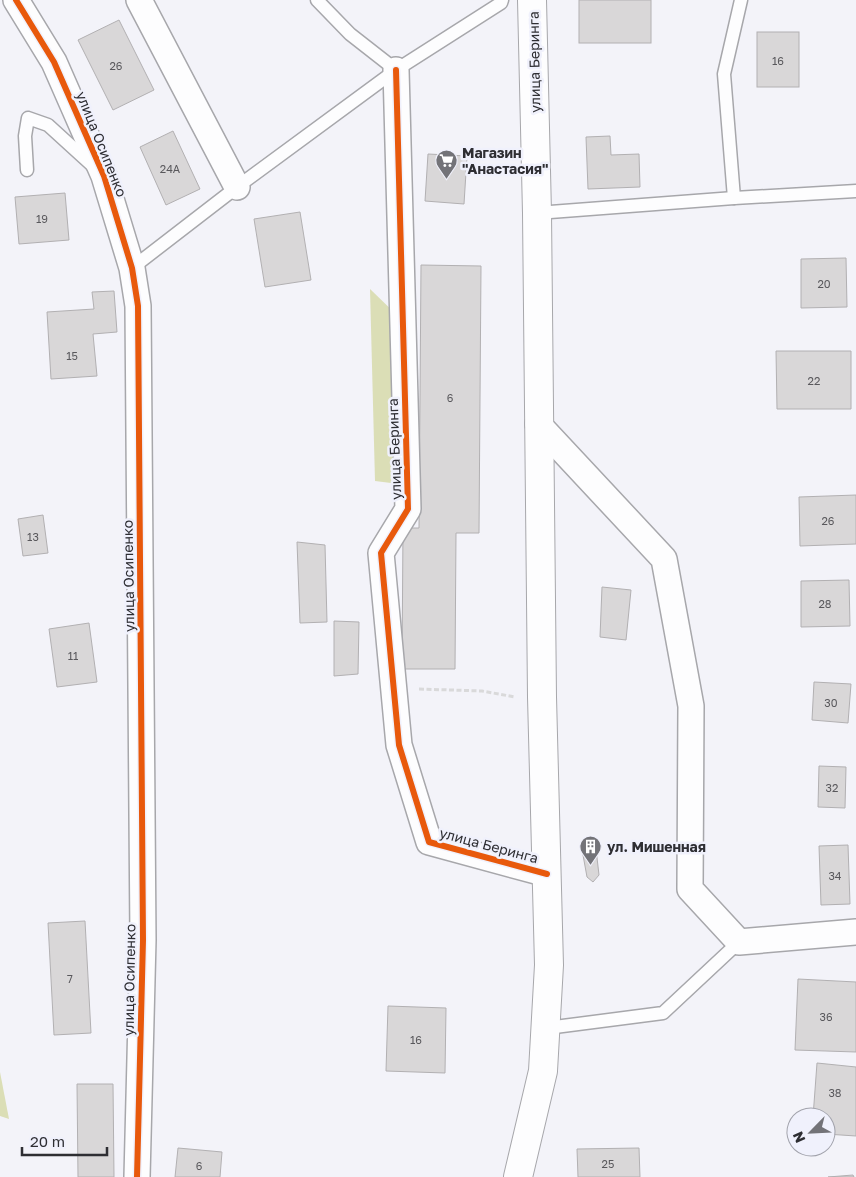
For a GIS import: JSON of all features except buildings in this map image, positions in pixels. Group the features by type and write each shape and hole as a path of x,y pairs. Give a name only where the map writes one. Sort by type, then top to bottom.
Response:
{"main road":[{"name":"улица Беринга","path":"518,1177 543,1071 547,1028 549,965 532,0"}],"street":[{"name":"улица Осипенко","path":"16,0 54,62 104,176 132,268 138,306 143,930 137,1177"},
{"path":"139,0 237,187"},
{"name":"улица Беринга","path":"396,70 408,509 381,553 399,745 429,842 547,874"},
{"path":"538,424 664,559 691,706 690,889 739,942 856,932"}],"lane":[{"path":"317,0 350,34 396,70"},
{"path":"132,268 237,187 396,70 501,3 502,0"},
{"path":"734,198 724,74 741,0"},
{"path":"27,170 24,136 28,118 48,125 104,176"},
{"path":"537,213 856,191"},
{"path":"547,1028 663,1013 739,942"}],"path":[{"path":"394,689 482,691 518,697"}],"green space":[{"path":"370,289 403,321 407,485 375,481"},
{"path":"0,1072 9,1119 0,1116"}],"cycle path":[{"path":"16,0 54,62 104,176 132,268 138,306 143,940 137,1177"},
{"path":"396,70 408,509 381,553 399,745 429,842 547,874"}],"place":[{"name":"Магазин \"Анастасия\"","path":"446,179"},
{"name":"ул. Мишенная","path":"591,865"}]}
